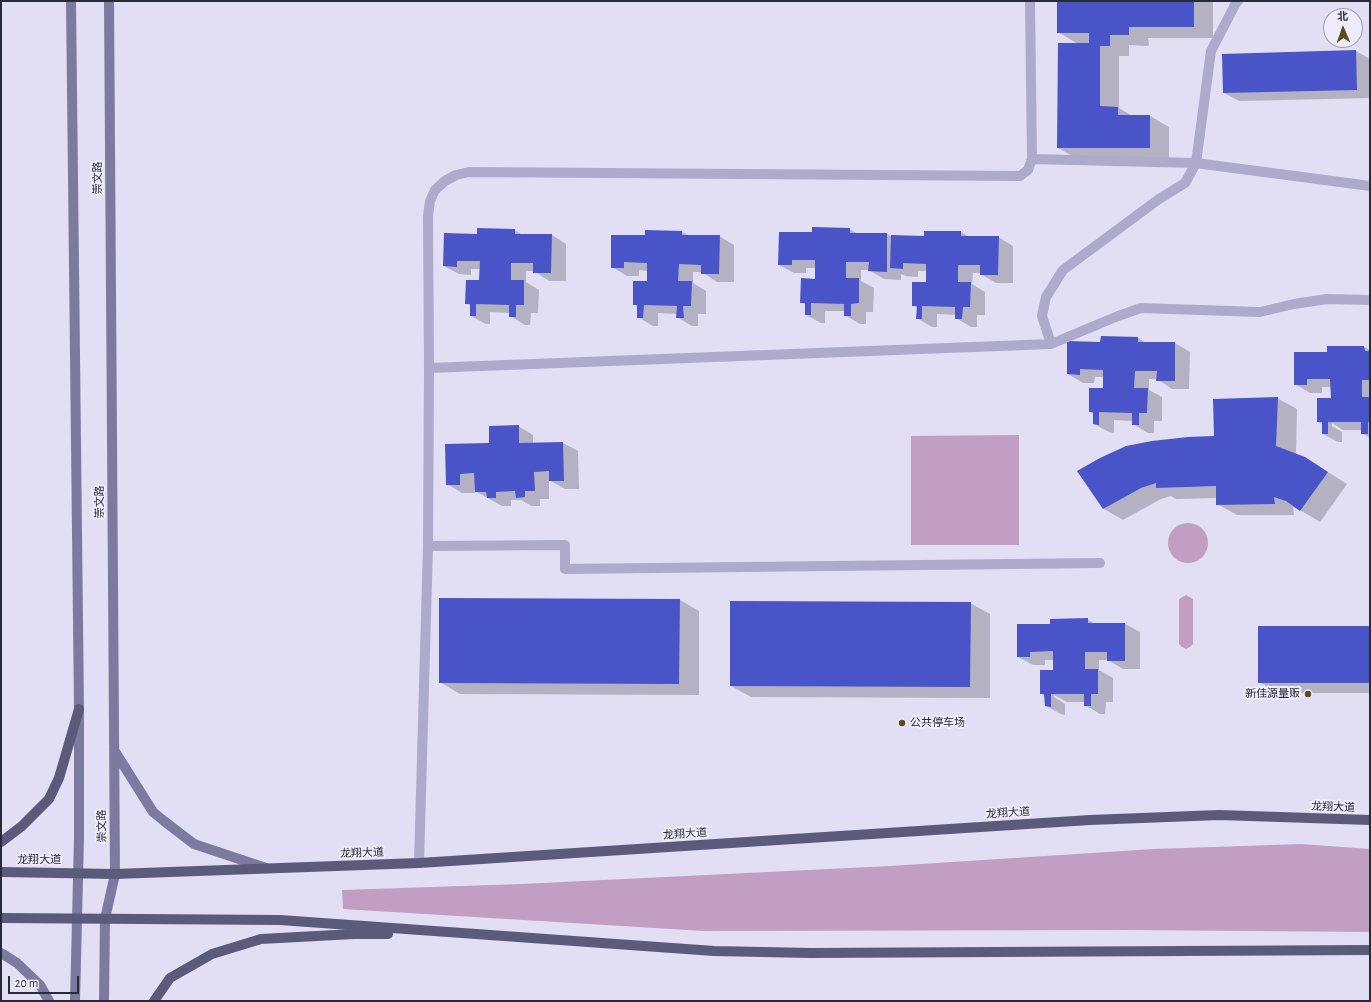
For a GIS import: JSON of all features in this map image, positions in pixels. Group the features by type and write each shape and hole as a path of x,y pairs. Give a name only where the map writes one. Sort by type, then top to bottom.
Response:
{"main road":[{"name":"崇文路","path":"71,1 79,709 78,873 75,1001"},
{"name":"崇文路","path":"104,1001 105,919 115,874 109,1"},
{"path":"1,842 22,826 49,799 59,778 79,709"},
{"path":"114,749 153,812 194,844 270,869"},
{"name":"龙翔大道","path":"1,872 115,874 270,869 419,862 1090,820 1219,815 1370,820"},
{"path":"1,918 280,920 714,951 804,953 1370,950"},
{"path":"154,1001 170,978 212,954 261,939 354,934 468,934"},
{"path":"1,953 17,963 40,985 49,1001"}],"lane":[{"path":"419,862 428,546 428,216 430,201 435,190 445,181 456,175 469,172 1020,176 1028,170 1032,159 1030,1"},
{"path":"1050,344 1042,316 1046,296 1063,270 1159,199 1184,183 1196,163 1211,51 1238,1"},
{"path":"1032,159 1196,163 1370,186"},
{"path":"429,368 1050,344 1141,308 1260,312 1294,304 1328,299 1370,300"},
{"path":"428,546 565,545 565,568 1100,563"}],"shaded area":[{"path":"1019,435 1019,545 911,545 911,436"},
{"path":"1192,523 1199,526 1205,532 1208,543 1207,551 1199,560 1192,563 1184,563 1177,560 1169,551 1168,539 1171,532 1180,524"},
{"path":"1186,595 1193,599 1193,644 1186,649 1179,644 1179,599"},
{"path":"1301,844 1370,849 1370,932 1129,930 704,931 343,909 342,890 522,884 890,866 1154,849"}],"building":[{"path":"1057,1 1194,1 1194,27 1129,27 1129,35 1110,35 1110,46 1100,46 1100,106 1118,107 1118,115 1150,115 1150,148 1057,148 1058,43 1089,43 1089,33 1057,33"},
{"path":"1356,50 1357,90 1223,93 1222,54"},
{"path":"812,227 850,228 850,233 887,233 887,272 868,271 869,262 846,262 846,278 859,278 859,303 851,304 851,316 844,316 844,304 811,303 811,315 805,315 805,303 800,303 801,278 815,279 815,260 792,260 792,265 778,265 779,232 812,232"},
{"path":"477,228 515,229 515,234 552,234 551,273 533,273 533,263 511,263 511,280 524,280 524,305 516,305 516,317 509,317 509,305 476,304 476,316 470,316 470,304 465,304 466,280 479,280 480,261 457,261 457,267 443,266 444,233 477,234"},
{"path":"645,230 682,231 682,235 720,235 719,274 701,274 701,265 679,264 678,281 692,281 691,306 683,306 684,318 676,318 677,306 644,305 643,318 637,318 637,305 633,305 633,281 647,281 647,263 624,262 624,268 611,268 611,235 645,235"},
{"path":"924,231 961,231 961,236 999,236 998,275 980,275 980,265 958,265 958,282 971,282 970,307 963,307 962,319 955,319 955,307 922,306 922,319 916,319 917,306 912,306 912,282 926,282 926,264 903,263 903,269 890,268 891,235 924,236"},
{"path":"1101,336 1138,337 1138,342 1175,342 1175,381 1156,381 1157,371 1135,371 1134,388 1148,388 1147,413 1139,413 1139,425 1132,425 1132,413 1099,412 1099,425 1093,424 1093,412 1089,412 1089,388 1103,388 1103,370 1080,369 1080,375 1067,374 1067,341 1100,342"},
{"path":"1327,346 1364,346 1365,351 1370,351 1370,380 1362,380 1362,397 1370,397 1370,422 1368,422 1368,434 1361,434 1361,422 1328,422 1328,434 1322,434 1322,422 1317,422 1317,398 1331,398 1330,379 1307,379 1307,385 1294,385 1294,352 1327,352"},
{"path":"1278,397 1276,446 1305,457 1328,472 1300,511 1286,501 1274,497 1275,504 1216,505 1216,486 1156,488 1156,483 1141,488 1103,509 1077,471 1126,446 1152,441 1214,436 1213,399"},
{"path":"519,425 519,443 563,442 564,481 549,481 549,471 534,472 535,491 525,491 525,497 516,498 515,491 496,492 496,498 487,498 486,492 475,492 474,473 460,474 460,485 446,485 445,444 489,443 489,426"},
{"path":"439,598 680,599 679,684 439,683"},
{"path":"730,601 971,602 970,687 730,686"},
{"path":"1088,618 1088,623 1125,623 1125,661 1107,661 1107,652 1085,652 1085,669 1098,669 1098,694 1091,694 1091,706 1084,706 1084,694 1051,694 1051,707 1045,706 1044,694 1040,694 1040,670 1053,670 1053,651 1030,652 1030,657 1017,657 1017,624 1050,624 1050,619"},
{"path":"1258,626 1370,626 1370,683 1258,683"}],"place":[{"name":"新佳源量贩","path":"1308,694"},
{"name":"公共停车场","path":"902,723"}]}
